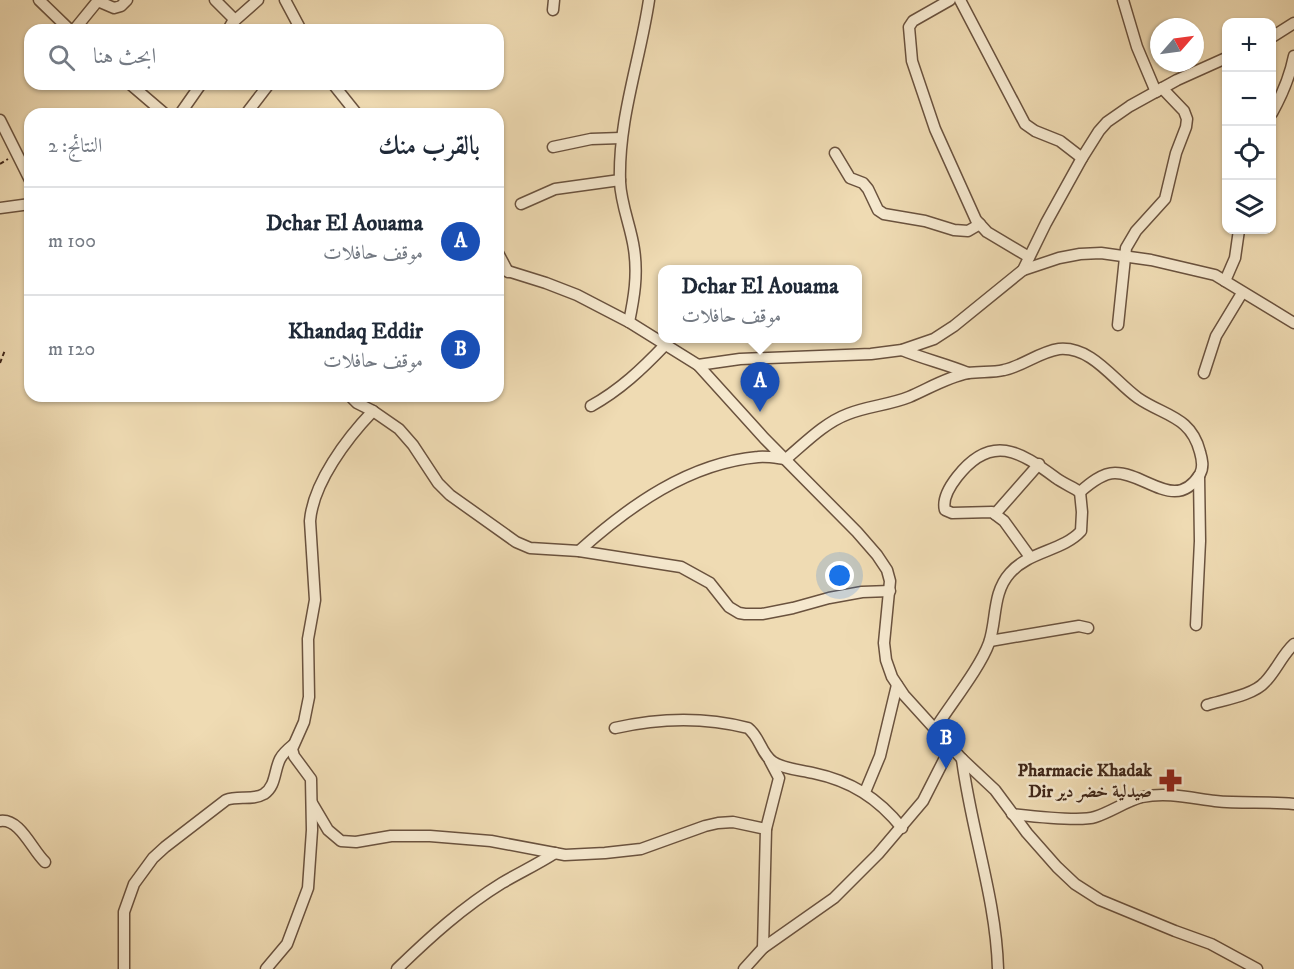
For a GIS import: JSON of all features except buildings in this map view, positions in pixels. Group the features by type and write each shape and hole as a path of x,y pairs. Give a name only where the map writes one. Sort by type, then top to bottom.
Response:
{"street":[{"path":"39,0 65,24"},
{"path":"77,24 96,3 100,2 114,8 121,6 127,0"},
{"path":"215,0 235,20"},
{"path":"232,24 258,0"},
{"path":"285,0 298,24"},
{"path":"629,322 636,289 636,269 620,180 621,138 649,0"},
{"path":"950,0 913,21 909,27 912,61 935,129 970,208 987,232 1029,256"},
{"path":"960,0 1025,124 1035,131 1060,141 1082,158"},
{"path":"1118,325 1126,248 1136,231 1165,200 1176,153 1186,127 1184,111 1159,90 1137,47 1122,0"},
{"path":"1276,34 1294,23"},
{"path":"1276,106 1292,68 1294,56"},
{"path":"1023,270 1082,158 1107,122 1159,90 1222,60"},
{"path":"137,90 156,108"},
{"path":"184,108 197,90"},
{"path":"251,108 264,90"},
{"path":"338,90 352,108"},
{"path":"0,120 24,168"},
{"path":"552,147 591,139 621,138"},
{"path":"835,153 850,178 863,183 868,189 878,210 954,230 968,231 980,224"},
{"path":"521,204 555,189 620,180"},
{"path":"0,208 24,205"},
{"path":"1225,281 1236,258 1239,234"},
{"path":"698,365 740,359 871,354 902,350 934,339 1023,270 1059,258 1080,254 1101,253 1151,260 1215,275 1294,323"},
{"path":"504,270 577,295 629,322 658,341"},
{"path":"1204,373 1216,336 1242,293"},
{"path":"662,343 698,365 877,555 887,570 890,581 884,644 886,660 892,677 962,759 994,790 1057,867 1075,884 1100,900 1211,944 1257,969"},
{"path":"591,406 638,374 665,345"},
{"path":"902,350 968,373"},
{"path":"579,551 648,497 681,479 739,460 760,457 786,459 818,432 848,414 889,404 949,378 968,373 1004,370 1057,350 1074,350 1085,355 1104,368 1139,399 1175,417 1191,430 1196,438 1202,459 1202,471 1184,490 1174,492 1114,473 1099,478 1080,492"},
{"path":"356,402 374,411 399,429 413,445 438,483 450,495 499,531 530,548 579,551 681,567 710,583 729,606 745,614 762,614 862,592 890,591"},
{"path":"124,969 124,912 134,884 142,871 165,847 225,800 266,793 275,777 280,759 293,745 304,722 309,697 308,639 315,600 311,509 315,494 355,429 374,411"},
{"path":"1030,557 1004,521 995,514 952,513 945,510 946,496 962,471 981,456 1003,450 1015,452 1039,464 1057,479 1080,492"},
{"path":"995,514 1039,464"},
{"path":"1196,625 1200,541 1199,476"},
{"path":"935,729 983,656 990,641 995,606 1006,578 1016,566 1030,557 1072,538 1081,531 1080,492"},
{"path":"990,641 1079,626 1088,628"},
{"path":"1207,705 1252,691 1263,685 1283,655 1294,644"},
{"path":"865,792 880,756 897,685"},
{"path":"615,728 659,721 705,720 748,728 754,732 779,778 766,829 763,948"},
{"path":"266,969 287,944 308,888 311,780 294,756 293,745"},
{"path":"744,969 763,948 834,898 902,828 923,801 951,746"},
{"path":"962,759 975,838 993,912 998,969"},
{"path":"770,760 780,766 830,777 865,792 889,812 902,828"},
{"path":"1012,814 1076,819 1093,818 1142,797 1184,795 1216,801 1294,804"},
{"path":"312,803 328,830 341,841 356,842 391,836 430,836 491,841 555,853 583,855 641,849 718,823 733,822 766,829"},
{"path":"0,821 10,822 16,827 45,862"},
{"path":"397,969 464,909 502,883 555,853"}],"path":[{"path":"0,363 4,350"}],"place":[{"name":"Dchar El Aouama","path":"760,412"},
{"name":"Khandaq Eddir","path":"946,769"},
{"name":"Pharmacie Khadak Dir صيدلية خضر دير","path":"1170,780"}]}
